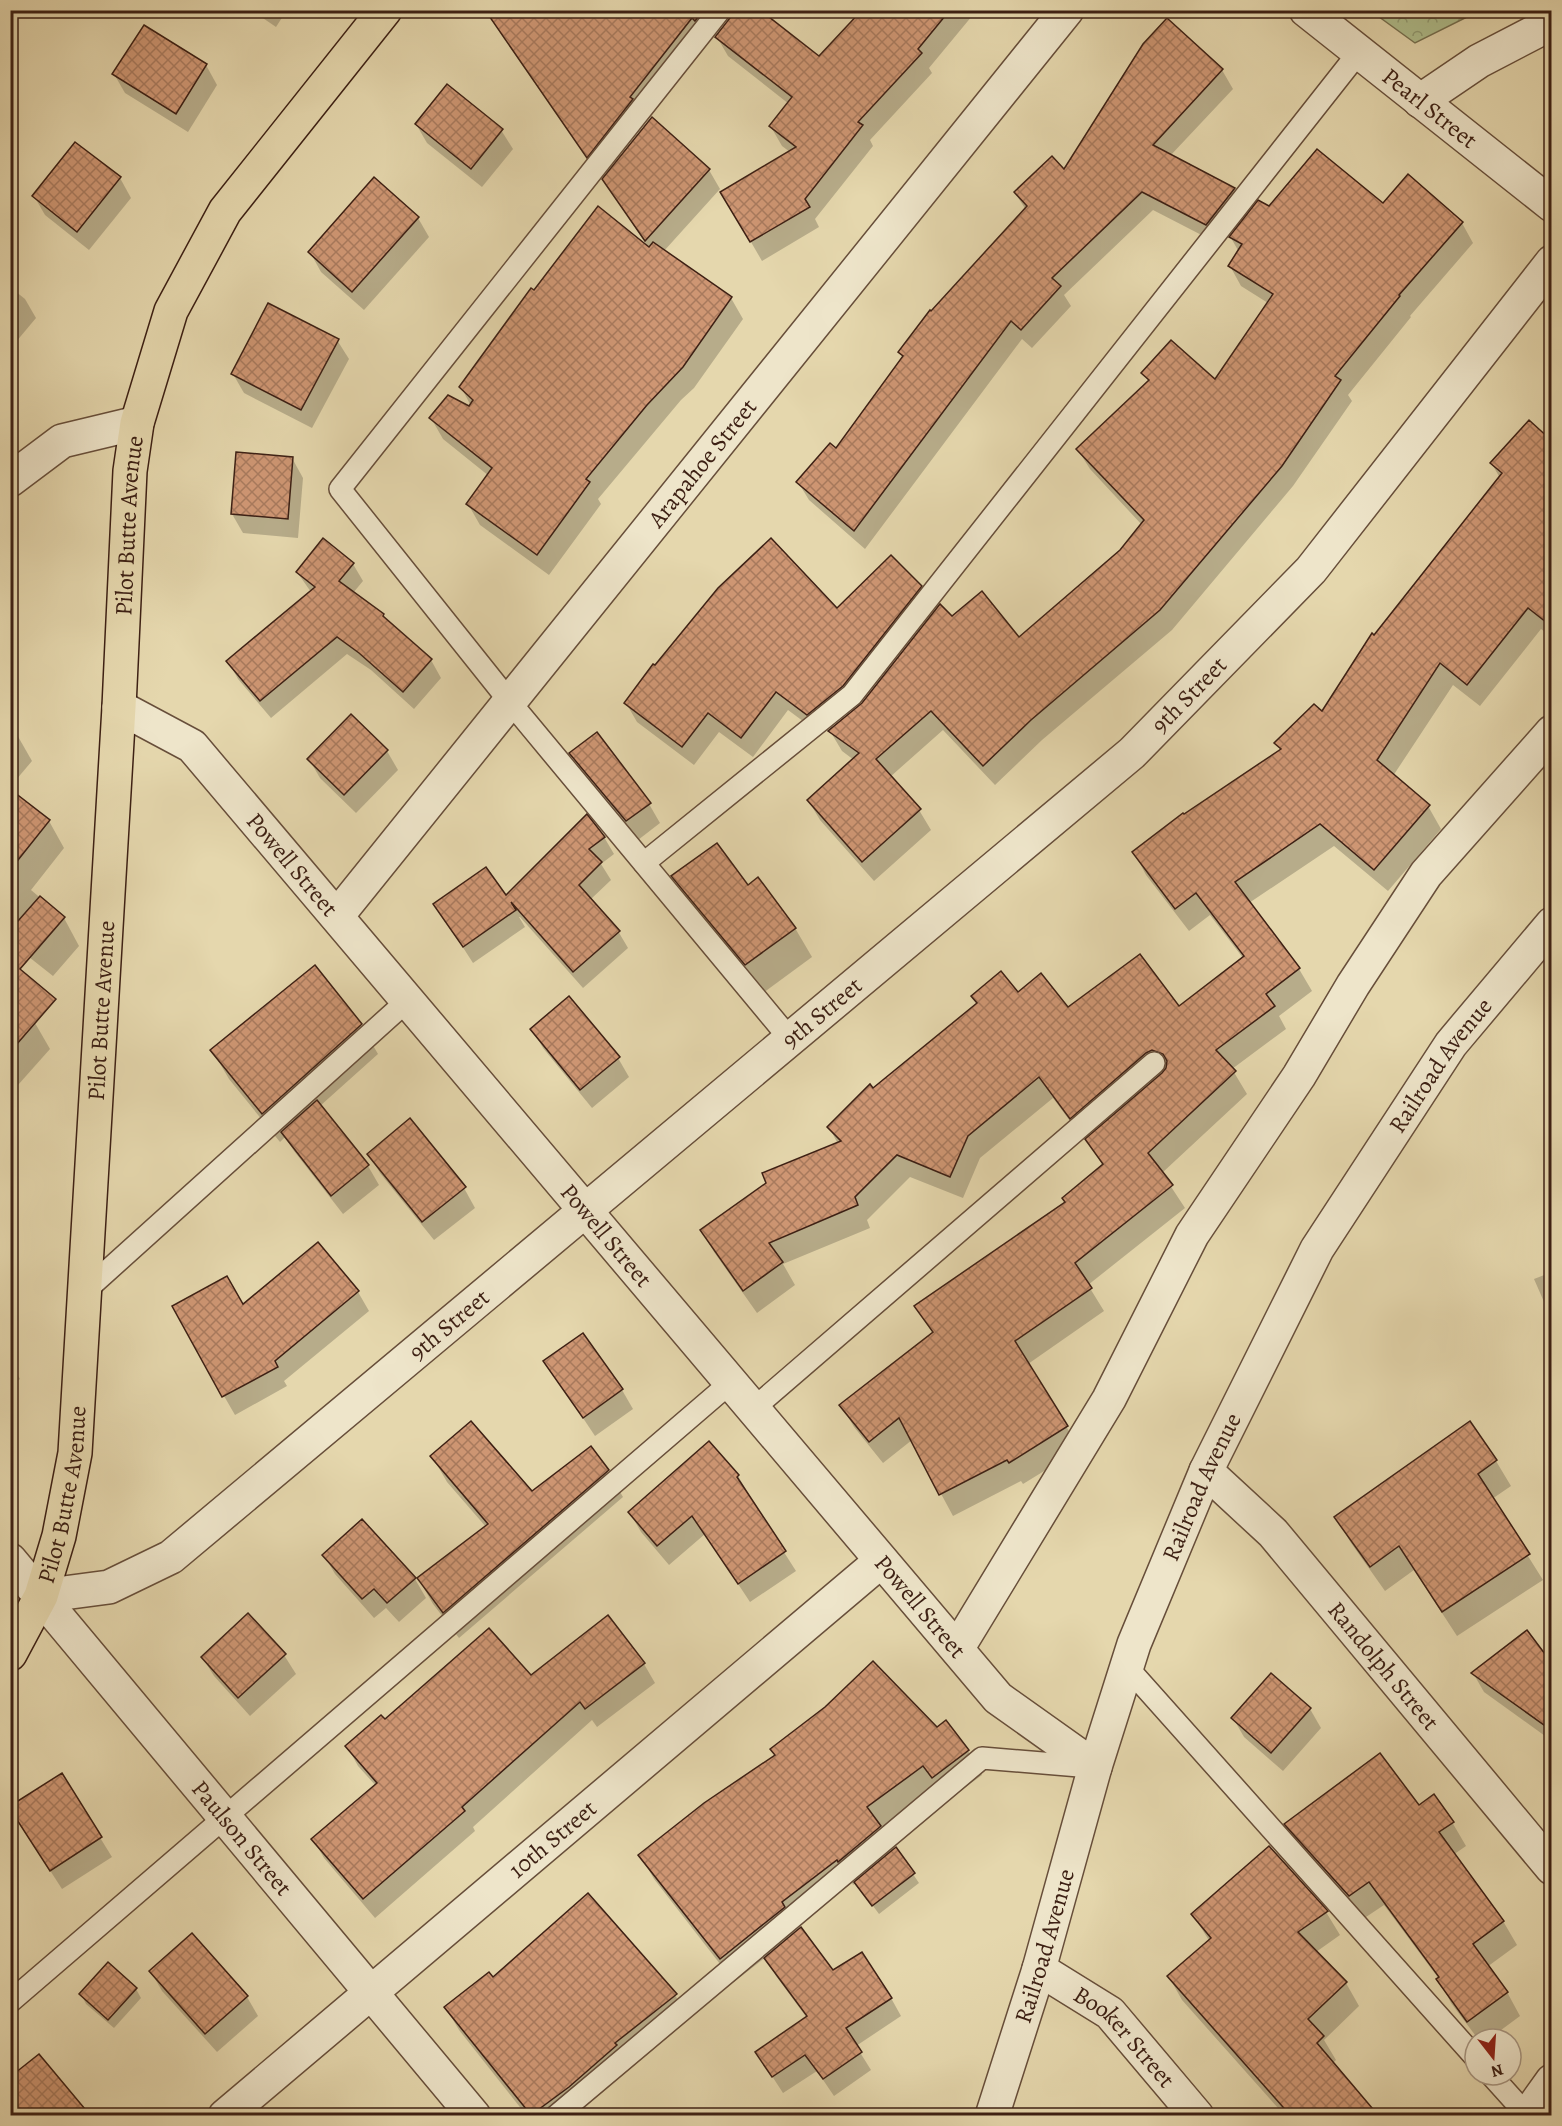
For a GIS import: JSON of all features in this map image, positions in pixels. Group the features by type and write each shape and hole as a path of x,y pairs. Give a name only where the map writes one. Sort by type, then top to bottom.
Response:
{"main road":[{"name":"Pilot Butte Avenue","path":"41,1596 59,1536 75,1453 119,707 130,471 137,423 171,311 225,211 385,10"},
{"path":"10,1654 41,1596"}],"street":[{"name":"Arapahoe Street","path":"337,916 1067,10"},
{"name":"Pearl Street","path":"1306,10 1551,206"},
{"path":"1420,101 1479,61 1551,23"},
{"name":"9th Street","path":"41,1596 109,1587 171,1557 1140,745 1311,570 1551,262"},
{"name":"Pilot Butte Avenue","path":"10,480 62,441 137,423"},
{"name":"Powell Street","path":"119,707 192,746 998,1698 1095,1767"},
{"path":"957,1649 1109,1399 1192,1235 1299,1076 1371,957 1426,873 1551,732"},
{"name":"Railroad Avenue","path":"986,2115 1040,1970 1095,1767 1134,1644 1206,1471 1317,1249 1451,1044 1551,924"},
{"name":"Randolph Street","path":"1206,1471 1272,1533 1551,1868"},
{"name":"Paulson Street","path":"10,1560 474,2115"},
{"name":"10th Street","path":"225,2115 881,1561"},
{"name":"Booker Street","path":"1040,1970 1110,2013 1197,2115"},
{"path":"1527,2115 1551,2080"}],"lane":[{"path":"720,10 339,489 510,702 790,1040"},
{"path":"644,863 852,695 1359,52"},
{"path":"85,1291 408,1000"},
{"path":"753,1409 1154,1063"},
{"path":"10,2002 226,1819 730,1383"},
{"path":"1127,1667 1463,2044"},
{"path":"556,2115 982,1758 1095,1767"},
{"path":"1502,2087 1527,2115"}],"green space":[{"path":"1371,11 1479,11 1415,43"}],"building":[{"path":"485,10 703,10 695,21 692,18 630,97 633,99 587,158"},
{"path":"733,10 760,10 819,56 862,10 950,10 918,49 922,53 858,122 863,125 805,199 810,207 750,242 720,192 796,147 769,126 792,97 715,37 730,18"},
{"path":"1167,18 1223,69 1153,145 1235,188 1206,225 1142,192 1052,278 1061,286 1021,330 1011,321 854,531 796,482 830,443 836,448 903,356 898,352 930,310 1027,206 1014,192 1052,156 1064,169 1143,44"},
{"path":"144,25 207,64 176,114 112,74"},
{"path":"447,84 503,129 471,169 415,124"},
{"path":"652,117 710,169 645,241 602,179"},
{"path":"75,142 121,177 77,232 32,196"},
{"path":"1317,149 1383,203 1408,174 1463,222 1399,295 1335,376 1341,380 1282,466 1160,610 1031,720 983,766 931,711 876,759 921,809 862,862 807,800 859,753 828,731 862,703 940,604 952,616 982,591 1019,637 1120,550 1144,520 1076,449 1149,380 1141,373 1171,340 1215,379 1273,294 1228,266 1242,244 1229,237 1258,200 1269,206"},
{"path":"374,177 419,217 352,292 308,252"},
{"path":"598,206 649,247 653,242 732,297 683,367 647,405 586,479 590,482 537,555 466,504 492,468 429,418 448,395 469,406 473,400 459,387 531,288 534,290"},
{"path":"268,303 339,339 301,410 231,374"},
{"path":"1529,420 1551,440 1551,626 1528,608 1467,685 1440,663 1377,760 1430,805 1374,870 1320,824 1235,882 1300,968 1266,994 1275,1006 1216,1050 1236,1071 1148,1153 1173,1185 1075,1263 1092,1288 1015,1341 1068,1426 1009,1463 1007,1460 939,1495 899,1418 869,1442 839,1405 933,1332 914,1306 1065,1202 1062,1198 1103,1164 1085,1139 1162,1073 1167,1061 1163,1054 1152,1050 1146,1053 1070,1119 1039,1077 968,1136 950,1177 897,1155 855,1197 858,1205 769,1243 783,1262 743,1291 700,1230 766,1183 762,1173 841,1141 827,1127 870,1084 873,1088 977,1003 971,996 1001,971 1018,992 1041,973 1068,1007 1140,954 1179,1006 1244,956 1196,893 1175,909 1132,852 1183,813 1281,749 1274,743 1314,704 1322,711 1372,633 1374,635 1502,473 1490,463"},
{"path":"236,452 293,457 288,519 231,514"},
{"path":"323,538 354,563 339,581 384,614 383,616 432,659 403,692 337,637 260,701 226,661 315,587 296,572"},
{"path":"771,538 837,608 891,555 922,586 843,686 807,715 776,692 741,738 708,713 682,747 624,703 653,664 655,665 718,588"},
{"path":"351,714 388,750 344,795 307,759"},
{"path":"597,732 651,803 626,821 569,753"},
{"path":"10,789 50,820 10,870"},
{"path":"587,814 605,837 589,849 602,862 579,885 620,931 573,972 511,902 516,910 463,947 433,904 486,867 506,895"},
{"path":"717,843 748,885 758,877 796,928 745,965 671,876"},
{"path":"40,896 65,917 20,969 56,999 10,1052 10,930"},
{"path":"315,965 362,1024 262,1114 210,1050"},
{"path":"569,996 620,1057 580,1090 530,1029"},
{"path":"317,1100 369,1165 331,1196 281,1132"},
{"path":"410,1118 466,1187 422,1222 367,1154"},
{"path":"318,1242 359,1291 275,1361 278,1367 222,1397 172,1306 227,1276 243,1304"},
{"path":"583,1333 623,1389 583,1418 543,1361"},
{"path":"471,1421 532,1491 591,1446 609,1470 443,1613 417,1578 488,1524 430,1456"},
{"path":"1470,1421 1497,1460 1478,1474 1530,1554 1442,1612 1399,1546 1370,1567 1334,1517"},
{"path":"709,1441 739,1475 737,1477 786,1551 738,1584 692,1516 657,1546 628,1512"},
{"path":"362,1519 416,1578 387,1603 374,1589 362,1599 322,1555"},
{"path":"248,1613 286,1654 238,1698 201,1657"},
{"path":"608,1615 645,1663 585,1709 580,1702 462,1807 465,1811 363,1899 311,1839 377,1783 345,1746 381,1715 385,1719 489,1628 531,1675"},
{"path":"1527,1630 1551,1662 1551,1730 1471,1673"},
{"path":"873,1661 937,1727 946,1720 969,1750 932,1778 923,1766 867,1807 881,1826 838,1862 837,1860 782,1902 785,1907 720,1959 638,1855 704,1803 775,1755 770,1749 825,1707"},
{"path":"1271,1673 1311,1708 1271,1753 1231,1718"},
{"path":"1380,1753 1419,1805 1434,1794 1454,1822 1439,1832 1504,1921 1473,1944 1508,1992 1467,2022 1436,1979 1439,1977 1369,1882 1349,1896 1284,1824"},
{"path":"62,1773 102,1837 50,1871 10,1806"},
{"path":"1269,1846 1328,1911 1298,1932 1347,1982 1308,2019 1324,2036 1317,2043 1378,2115 1290,2115 1167,1976 1211,1938 1191,1914"},
{"path":"896,1847 915,1873 872,1906 854,1882"},
{"path":"588,1893 677,1994 615,2043 617,2045 569,2087 531,2115 444,2007 489,1972 493,1977"},
{"path":"801,1927 833,1970 862,1952 892,1998 846,2028 862,2052 823,2079 805,2055 772,2077 755,2052 807,2016 764,1958"},
{"path":"192,1933 248,1996 205,2034 149,1971"},
{"path":"108,1962 137,1988 108,2020 79,1994"},
{"path":"39,2054 90,2115 10,2115 10,2077"}]}
